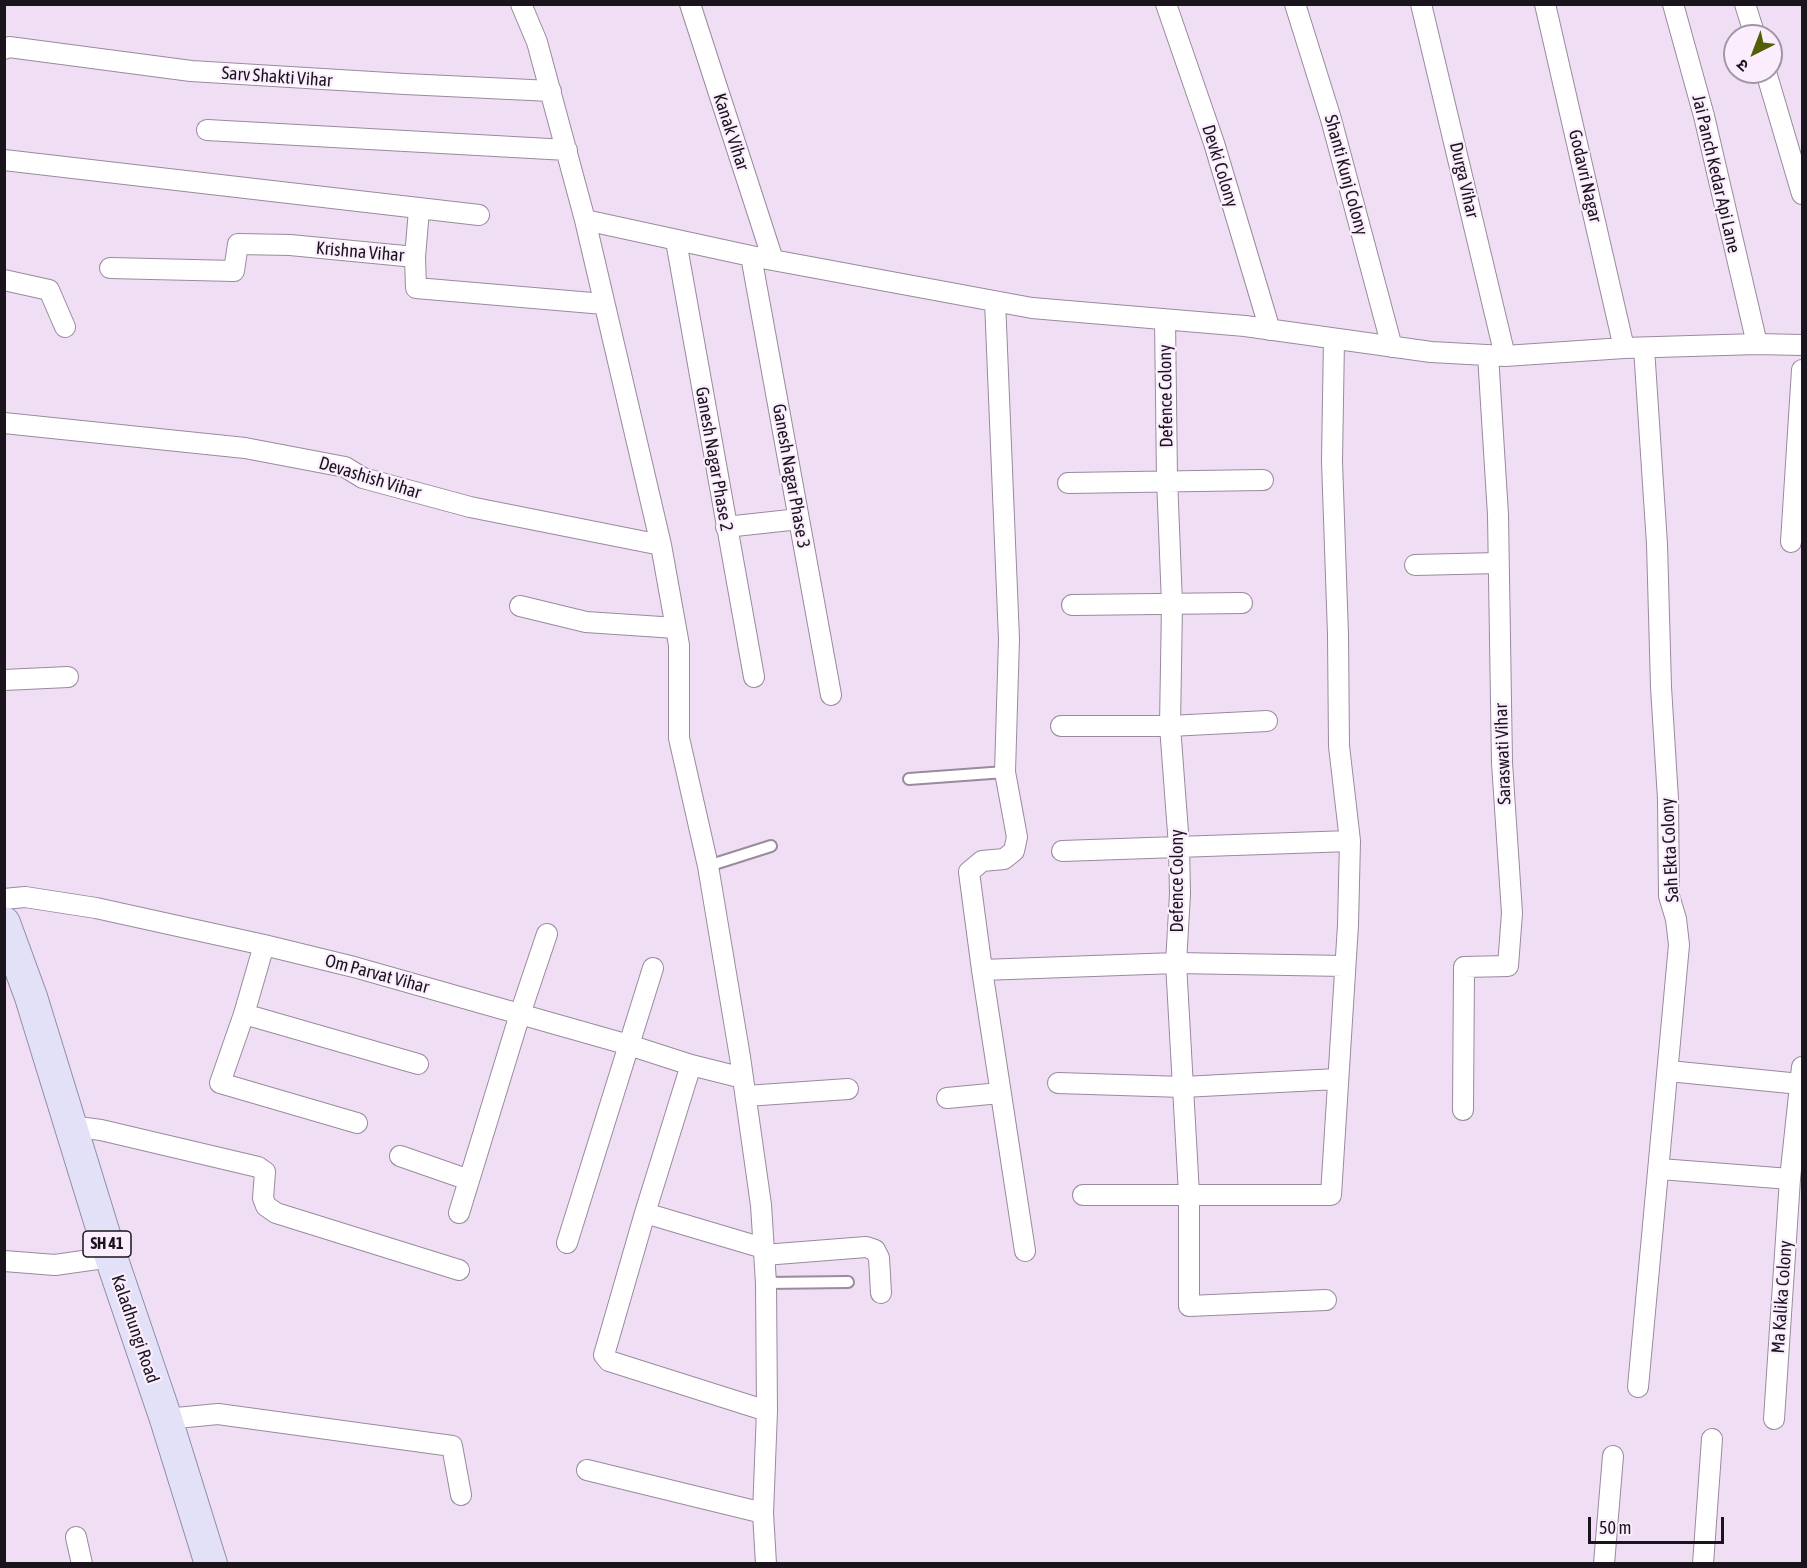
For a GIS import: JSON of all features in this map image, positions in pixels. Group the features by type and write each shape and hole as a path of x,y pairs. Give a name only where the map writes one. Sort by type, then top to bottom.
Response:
{"main road":[{"name":"Kaladhungi Road","path":"6,931 31,997 111,1257 166,1419 211,1563"}],"street":[{"path":"521,4 537,42 585,220 661,545 679,645 679,738 708,866 745,1087 761,1205 766,1283 764,1513 766,1563"},
{"name":"Kanak Vihar","path":"690,4 773,260"},
{"name":"Devki Colony","path":"1166,4 1214,143 1270,330"},
{"name":"Shanti Kunj Colony","path":"1295,4 1331,119 1392,347"},
{"name":"Durga Vihar","path":"1421,4 1496,356"},
{"name":"Godavri Nagar","path":"1545,4 1624,348"},
{"name":"Jai Panch Kedar Api Lane","path":"1673,4 1704,116 1756,344"},
{"path":"1745,4 1751,24"},
{"name":"Sarv Shakti Vihar","path":"4,50 9,47 191,71 551,91"},
{"path":"1770,84 1803,194"},
{"path":"207,130 567,150"},
{"path":"4,160 419,210 479,215"},
{"path":"415,257 419,210"},
{"path":"585,220 751,256 1032,308 1270,330 1431,352 1496,356 1624,348 1803,345"},
{"name":"Ganesh Nagar Phase 2","path":"676,241 754,677"},
{"name":"Krishna Vihar","path":"110,268 234,271 237,244 290,245 415,257 416,288 604,304"},
{"name":"Ganesh Nagar Phase 3","path":"751,256 831,695"},
{"path":"4,280 49,290 65,327"},
{"path":"995,301 1009,639 1005,772 1017,837 1014,851 1004,859 982,861 969,872 1025,1251"},
{"name":"Defence Colony","path":"1165,319 1167,482 1172,604 1170,726 1179,846 1176,963 1188,1194 1189,1306 1326,1300"},
{"path":"1083,1195 1331,1195 1350,841 1340,746 1332,461 1334,339"},
{"name":"Sah Ekta Colony","path":"1638,1387 1679,945 1676,919 1669,896 1668,799 1657,544 1644,348"},
{"name":"Saraswati Vihar","path":"1463,1110 1464,967 1508,966 1512,912 1502,763 1496,356"},
{"path":"1791,542 1803,370"},
{"name":"Devashish Vihar","path":"4,423 245,448 345,467 363,478 470,507 661,545"},
{"path":"1068,483 1263,480"},
{"path":"726,527 799,519"},
{"path":"1415,565 1498,563"},
{"path":"1072,605 1242,603"},
{"path":"520,606 586,622 676,627"},
{"path":"4,680 68,677"},
{"path":"1061,726 1170,726 1267,721"},
{"path":"1062,851 1350,841"},
{"name":"Om Parvat Vihar","path":"4,899 26,897 96,908 354,967 629,1045 692,1065 745,1087 848,1089"},
{"path":"459,1213 547,934"},
{"path":"264,945 244,1014 220,1083 357,1123"},
{"path":"982,970 1176,963 1345,966"},
{"path":"567,1243 653,968"},
{"path":"244,1014 418,1064"},
{"path":"692,1065 645,1213 604,1355 609,1361 766,1411"},
{"path":"1669,1071 1801,1076"},
{"name":"Ma Kalika Colony","path":"1774,1419 1790,1179 1801,1076"},
{"path":"1058,1083 1183,1087 1337,1079"},
{"path":"947,1098 1000,1093"},
{"path":"70,1126 101,1130 258,1167 265,1172 263,1198 266,1206 276,1213 459,1270"},
{"path":"400,1156 469,1180"},
{"path":"1660,1169 1790,1179"},
{"path":"645,1213 763,1251 866,1247 875,1250 879,1258 881,1293"},
{"path":"4,1261 55,1264 111,1257"},
{"path":"166,1419 218,1414 452,1446 461,1495"},
{"path":"1703,1563 1712,1439"},
{"path":"1604,1563 1613,1456"},
{"path":"587,1470 764,1513"},
{"path":"76,1537 82,1563"}],"lane":[{"path":"909,779 1005,772"},
{"path":"708,866 771,846"},
{"path":"766,1283 848,1282"}]}
